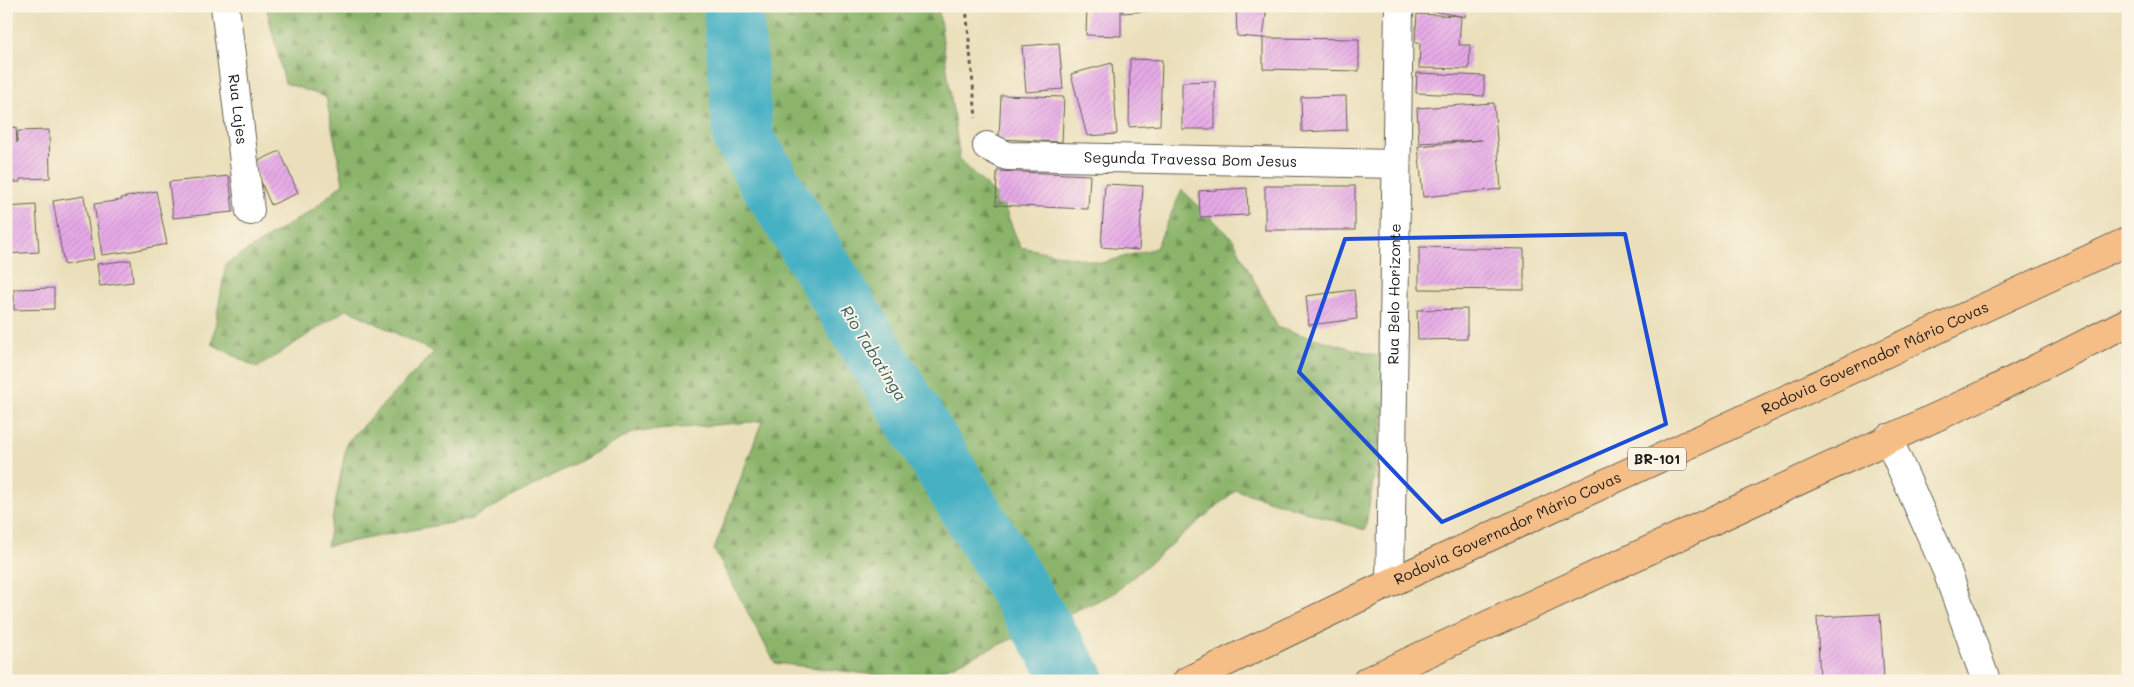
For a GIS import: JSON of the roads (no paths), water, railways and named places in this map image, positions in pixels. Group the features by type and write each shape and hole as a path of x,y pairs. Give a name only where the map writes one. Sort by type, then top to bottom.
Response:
{"highway":[{"name":"Rodovia Governador Mário Covas","path":"1188,681 1390,583 2128,241"},
{"path":"1367,681 1988,393 2128,322"}],"street":[{"name":"Rua Lajes","path":"224,6 250,211"},
{"name":"Rua Belo Horizonte","path":"1390,583 1399,6"},
{"name":"Segunda Travessa Bom Jesus","path":"987,146 1007,156 1396,164"},
{"path":"1888,438 1947,571 1986,681"}],"waterway":[{"name":"Rio Tabatinga","path":"733,6 743,138 1075,681"}]}
